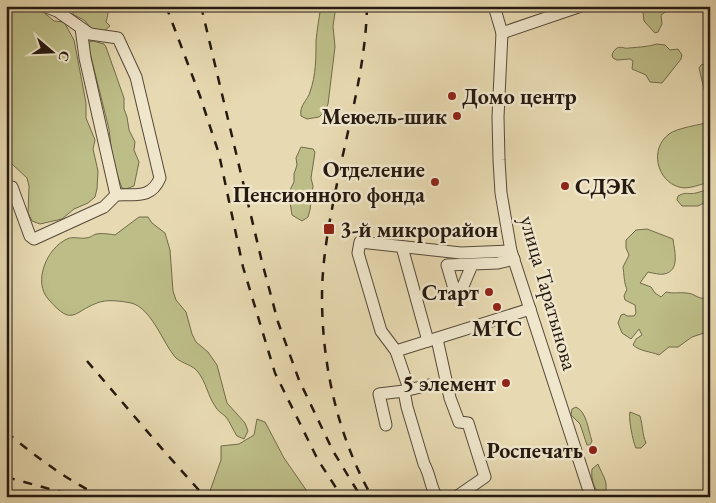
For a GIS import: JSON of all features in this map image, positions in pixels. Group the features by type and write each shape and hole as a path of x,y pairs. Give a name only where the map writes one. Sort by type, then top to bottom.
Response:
{"street":[{"path":"12,187 30,236 34,239 104,207 116,194 147,194 156,188 160,178 136,76 118,38 90,34 57,11 44,6"},
{"name":"улица Таратынова","path":"494,6 502,33 498,110 501,193 513,255 591,497"},
{"path":"502,33 581,6"},
{"path":"81,28 85,58 116,194"},
{"path":"440,497 436,496 430,486 428,471 424,464 396,352 381,331 358,248 360,242 461,253 513,255"},
{"path":"402,247 450,398 459,422 468,423 485,477 456,497"},
{"path":"472,265 513,255"},
{"path":"396,352 530,309"},
{"path":"386,425 379,394 429,385"}],"green space":[{"path":"6,6 24,10 41,10 54,21 64,22 74,40 86,103 86,118 95,140 93,149 98,171 95,197 88,203 74,209 62,219 40,224 32,221 28,213 29,186 27,178 11,163 6,141"},
{"path":"69,6 106,6 108,14 106,22 110,26 104,31 92,29 84,20 74,15"},
{"path":"321,6 336,6 333,26 335,47 328,104 325,111 319,117 307,119 301,116 301,112 302,106 309,95 313,79 316,37"},
{"path":"642,6 674,6 661,15 662,24 658,32 655,33 644,21 641,11"},
{"path":"93,41 104,44 106,47 124,98 124,109 129,130 135,142 134,150 139,162 134,186 126,189 122,188 113,164 109,129 89,49 89,42"},
{"path":"657,44 665,45 670,50 678,49 682,55 681,59 662,83 650,82 646,75 632,69 633,61 630,59 617,60 612,55 614,50 619,47 628,48"},
{"path":"710,62 710,103 707,101 699,68 701,65"},
{"path":"710,122 710,182 687,188 671,184 661,172 658,164 659,148 663,140 677,130"},
{"path":"301,147 313,149 315,152 311,178 313,186 310,210 308,217 302,221 292,215 289,196 294,182 297,165 296,158"},
{"path":"710,190 710,200 698,206 682,206 677,200 678,196 683,194"},
{"path":"139,217 148,217 152,223 165,233 170,250 173,291 176,300 186,312 196,342 208,352 217,365 227,403 245,423 248,431 244,439 237,436 226,417 218,411 198,372 176,358 151,319 138,306 131,303 105,301 73,315 68,315 57,308 44,293 42,275 44,266 53,250 60,243 67,239 87,238 96,234 115,235"},
{"path":"647,229 673,239 675,264 673,269 664,274 648,272 640,283 651,287 661,297 666,292 687,293 699,298 710,298 710,329 692,337 678,347 669,347 659,355 633,345 636,339 642,335 639,329 631,339 622,333 618,323 621,315 634,316 636,313 635,305 625,300 624,296 627,289 623,267 629,255 626,248 626,240 636,230"},
{"path":"576,407 583,413 587,422 592,441 590,445 587,445 580,424 571,415 572,409"},
{"path":"630,412 640,416 646,443 641,448 636,448 635,445 630,424"},
{"path":"257,419 265,422 284,458 311,497 211,497 210,491 221,460 221,446 239,444 254,435"},
{"path":"598,464 606,484 603,496 592,481 592,469"}],"railway":[{"path":"166,6 200,96 219,154 243,267 275,373 318,460 342,497"},
{"path":"201,6 278,322 299,380 333,451 361,497"},
{"path":"367,6 362,64 329,228 322,280 322,297 325,349 334,400 350,450 372,497"},
{"path":"87,361 205,497"},
{"path":"6,432 52,467 102,497"},
{"path":"6,477 79,497"}],"place":[{"name":"Домо центр","path":"452,96"},
{"name":"Меюель-шик","path":"457,116"},
{"name":"Отделение Пенсионного фонда","path":"435,182"},
{"name":"СДЭК","path":"565,186"},
{"name":"3-й микрорайон","path":"329,229"},
{"name":"Старт","path":"489,292"},
{"name":"МТС","path":"497,307"},
{"name":"5 элемент","path":"506,383"},
{"name":"Роспечать","path":"593,450"}]}
